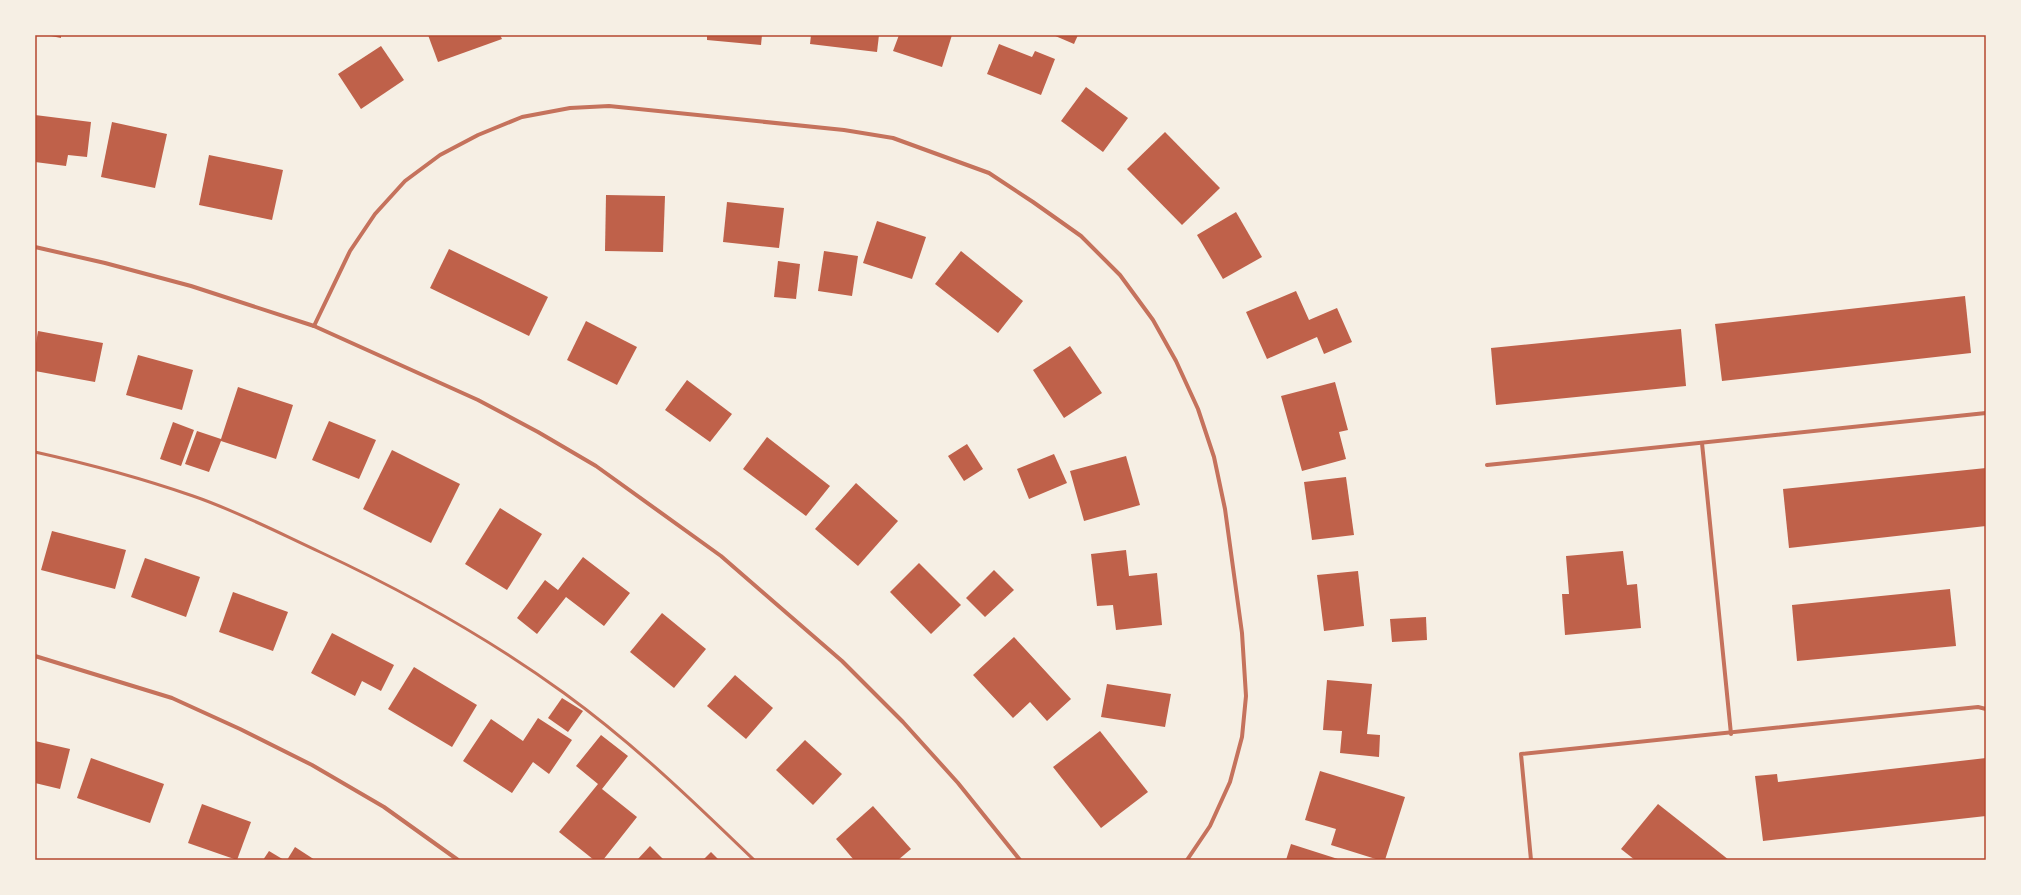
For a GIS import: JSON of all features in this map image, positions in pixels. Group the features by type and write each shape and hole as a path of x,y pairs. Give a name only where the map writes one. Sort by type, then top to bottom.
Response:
{"street":[{"path":"314,326 350,251 375,214 405,181 440,155 478,135 522,117 570,108 609,106 844,130 892,138 936,153 989,174 1033,202 1081,236 1120,275 1153,320 1176,361 1198,409 1214,457 1225,509 1242,632 1246,696 1242,737 1230,782 1210,826 1187,860"},
{"path":"35,247 105,263 191,286 314,326 437,381 538,432 596,466 721,556 842,661 903,722 958,783 1020,860"},
{"path":"1487,465 1986,413"},
{"path":"1702,443 1731,734"},
{"path":"35,656 172,698 240,728 312,765 384,807 458,860"},
{"path":"1531,860 1521,754 1731,734 1978,707 1986,709"}],"lane":[{"path":"35,452 89,464 195,496 350,566 436,610 499,648 566,694 634,748 694,802 754,860"}],"building":[{"path":"46,35 61,35 61,38"},
{"path":"428,35 500,35 502,39 438,62"},
{"path":"707,35 762,35 761,45 707,40"},
{"path":"811,35 879,35 877,52 810,44"},
{"path":"899,35 952,35 942,67 893,51"},
{"path":"1053,35 1078,35 1074,44"},
{"path":"999,44 1032,57 1035,51 1055,59 1041,95 987,74"},
{"path":"381,46 404,80 361,109 338,74"},
{"path":"1086,87 1128,118 1103,152 1061,121"},
{"path":"35,115 91,122 87,157 68,155 66,166 35,162"},
{"path":"112,122 167,134 155,188 101,177"},
{"path":"1165,132 1220,188 1182,225 1127,169"},
{"path":"209,155 283,170 272,220 199,205"},
{"path":"606,195 665,196 663,252 605,251"},
{"path":"727,202 784,208 779,248 723,242"},
{"path":"1236,212 1262,257 1223,279 1197,235"},
{"path":"877,221 926,237 912,279 863,263"},
{"path":"449,249 548,297 529,336 430,288"},
{"path":"824,251 858,256 852,296 818,291"},
{"path":"961,251 1023,301 998,333 935,284"},
{"path":"778,261 800,264 796,299 774,297"},
{"path":"1296,291 1309,320 1337,308 1352,342 1324,354 1317,337 1267,359 1246,312"},
{"path":"1965,296 1971,353 1722,381 1715,324"},
{"path":"586,321 637,347 617,385 567,360"},
{"path":"1681,329 1686,386 1496,405 1491,348"},
{"path":"38,331 103,343 95,382 35,371 35,349"},
{"path":"1070,346 1102,393 1064,418 1033,370"},
{"path":"138,355 193,370 182,410 126,395"},
{"path":"687,380 732,414 710,442 665,410"},
{"path":"1335,382 1348,430 1339,432 1346,459 1302,471 1281,396"},
{"path":"238,387 293,405 276,459 221,441 209,472 185,464 197,431 221,439"},
{"path":"329,421 376,440 359,479 312,460"},
{"path":"173,422 194,430 181,466 160,459"},
{"path":"767,437 830,486 806,516 743,469"},
{"path":"967,444 983,469 964,481 948,456"},
{"path":"392,450 460,484 431,543 363,509"},
{"path":"1054,454 1067,483 1029,499 1017,469"},
{"path":"1126,456 1140,505 1084,521 1070,471"},
{"path":"1986,468 1986,526 1789,548 1783,489"},
{"path":"1346,477 1354,535 1312,540 1304,482"},
{"path":"856,483 898,521 858,566 815,529"},
{"path":"500,508 542,534 507,590 465,564"},
{"path":"52,531 126,550 115,589 41,570"},
{"path":"1126,550 1129,576 1157,573 1162,625 1116,630 1113,605 1097,606 1091,554"},
{"path":"1623,551 1627,585 1637,584 1641,628 1565,635 1562,594 1569,594 1566,556"},
{"path":"583,557 630,593 604,626 566,597 537,634 517,618 545,580 558,590"},
{"path":"145,558 200,577 186,617 131,597"},
{"path":"919,563 961,605 931,634 890,592"},
{"path":"994,570 1014,590 985,617 966,598"},
{"path":"1358,571 1364,626 1324,631 1317,575"},
{"path":"1950,589 1956,646 1797,661 1792,605"},
{"path":"233,592 288,612 273,651 219,632"},
{"path":"662,613 706,649 674,688 630,652"},
{"path":"1426,617 1427,640 1392,642 1390,619"},
{"path":"332,633 394,665 381,691 362,681 355,696 311,673"},
{"path":"1014,637 1071,699 1047,721 1030,702 1013,718 973,675"},
{"path":"414,667 477,705 452,747 388,709"},
{"path":"735,675 773,708 746,739 707,706"},
{"path":"1327,680 1372,684 1367,734 1380,735 1379,757 1340,753 1342,731 1323,730"},
{"path":"1107,684 1171,694 1165,727 1101,717"},
{"path":"562,698 583,711 568,732 548,718"},
{"path":"538,718 572,740 549,774 533,762 512,793 463,761 491,719 523,741"},
{"path":"1100,731 1148,792 1101,828 1053,767"},
{"path":"601,735 628,756 602,789 637,817 603,860 594,860 559,832 598,784 576,766"},
{"path":"805,740 842,774 813,805 776,770"},
{"path":"35,741 70,749 60,789 35,783"},
{"path":"91,758 164,784 150,823 77,798"},
{"path":"1986,758 1986,816 1763,841 1755,776 1777,774 1778,782"},
{"path":"1320,771 1405,797 1385,860 1379,860 1331,845 1336,829 1305,820"},
{"path":"202,804 251,822 237,860 188,843"},
{"path":"1658,804 1729,860 1635,860 1621,849"},
{"path":"873,806 911,849 898,860 854,860 836,839"},
{"path":"1291,844 1341,860 1286,860"},
{"path":"650,846 664,860 637,860"},
{"path":"295,847 315,860 287,860"},
{"path":"269,851 284,860 263,860"},
{"path":"711,852 719,860 703,860"}]}
